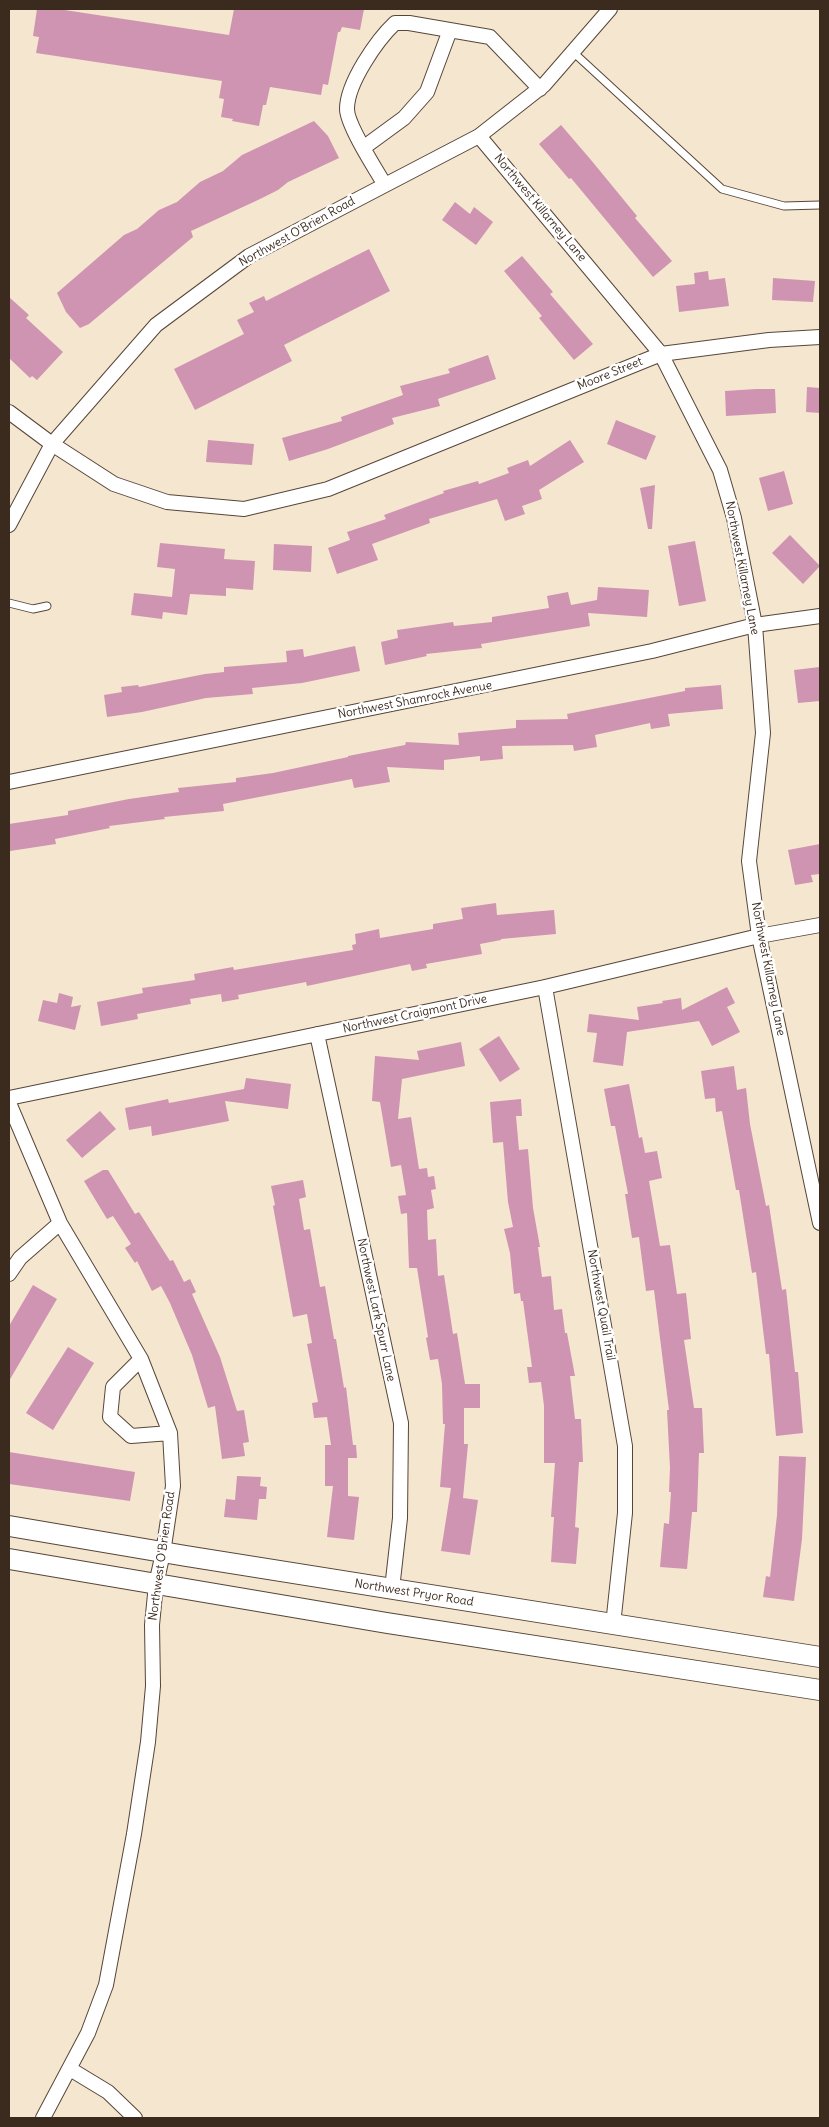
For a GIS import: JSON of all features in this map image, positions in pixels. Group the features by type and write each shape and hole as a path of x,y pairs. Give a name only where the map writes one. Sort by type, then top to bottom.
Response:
{"main road":[{"name":"Northwest Pryor Road","path":"9,1526 163,1553 820,1657"},
{"path":"9,1559 387,1622 820,1690"}],"street":[{"name":"Northwest O'Brien Road","path":"9,525 52,444 156,325 249,256 479,136 540,88 610,9"},
{"path":"385,185 363,148 347,111 349,92 374,47 395,23 409,23 490,37 540,88"},
{"path":"363,148 404,118 426,92 450,30"},
{"name":"Northwest Killarney Lane","path":"479,136 661,354 720,470 734,518 755,626 763,733 749,861 759,936 820,1223"},
{"name":"Moore Street","path":"9,412 52,444 114,484 167,502 244,509 328,489 661,354 769,340 820,337"},
{"name":"Northwest Shamrock Avenue","path":"9,782 642,653 755,626 820,616"},
{"name":"Northwest Craigmont Drive","path":"9,1098 545,987 759,936 820,925"},
{"name":"Northwest Quail Trail","path":"545,987 625,1446 625,1513 613,1625"},
{"name":"Northwest Lark Spurr Lane","path":"317,1034 401,1423 400,1518 392,1589"},
{"name":"Northwest O'Brien Road","path":"9,1103 60,1223 141,1359 170,1433 173,1486 163,1553 156,1584 152,1625 153,1686 148,1742 106,1985 88,2033 43,2118"},
{"path":"9,1274 20,1258 60,1223"},
{"path":"141,1359 113,1387 110,1416 131,1436 170,1433"},
{"path":"70,2069 108,2092 135,2118"}],"lane":[{"path":"573,52 722,189 784,206 820,205"},
{"path":"9,603 33,609 47,606"}],"building":[{"path":"37,9 58,9 229,35 234,9 364,9 360,30 342,27 340,32 338,32 328,85 323,84 321,95 270,87 266,105 263,105 259,126 221,117 224,99 219,98 222,81 36,53 39,37 33,36"},
{"path":"314,121 328,136 339,158 288,182 278,190 258,200 191,231 193,237 89,324 80,328 66,312 57,293 124,235 137,229 159,210 177,202 200,182 223,171 242,155"},
{"path":"561,125 672,261 653,277 571,178 569,179 539,144"},
{"path":"455,202 470,214 474,207 493,222 476,245 442,220"},
{"path":"369,249 390,291 284,345 292,361 195,410 174,369 244,334 237,320 254,312 249,303 264,296 266,301"},
{"path":"522,256 553,292 550,294 593,344 574,360 539,318 542,316 504,271"},
{"path":"708,271 709,280 725,278 729,306 679,312 676,286 695,284 694,273"},
{"path":"773,278 815,281 813,302 772,300"},
{"path":"9,297 29,315 26,318 63,352 37,380 32,376 30,378 9,358"},
{"path":"488,355 496,379 438,399 440,406 392,418 394,424 328,449 289,461 282,438 342,421 341,417 403,395 400,386 450,373 448,369"},
{"path":"807,387 820,388 820,413 806,412"},
{"path":"775,389 776,413 726,416 725,391"},
{"path":"616,420 656,436 646,460 607,444"},
{"path":"208,440 254,444 252,465 206,462"},
{"path":"570,440 584,462 539,490 542,499 522,506 525,514 505,521 497,499 429,519 430,523 372,544 378,560 337,574 328,548 350,540 347,532 386,519 384,515 444,493 443,491 478,481 479,484 509,473 507,468 528,460 530,466"},
{"path":"784,471 793,504 768,511 759,478"},
{"path":"655,485 652,529 648,529 640,488"},
{"path":"790,535 820,566 803,584 772,553"},
{"path":"695,541 706,601 679,606 668,546"},
{"path":"160,543 225,549 224,559 255,561 253,590 226,588 226,596 190,594 187,615 163,612 162,619 131,615 134,593 172,597 175,569 157,567"},
{"path":"274,544 312,546 311,572 273,570"},
{"path":"598,587 649,590 647,617 588,613 590,626 481,644 482,648 426,654 427,656 385,665 381,642 398,638 397,630 453,622 454,626 492,622 492,617 549,608 547,596 568,592 571,605 597,600"},
{"path":"355,646 360,671 302,683 252,688 253,694 206,698 142,712 107,717 104,695 122,692 121,687 138,685 139,687 224,672 224,667 287,662 286,651 303,649 304,657"},
{"path":"820,667 820,701 798,703 794,670"},
{"path":"721,685 723,709 668,714 670,726 651,729 650,723 595,735 597,747 574,751 573,745 502,746 503,759 480,761 480,756 444,760 444,770 387,767 390,782 354,788 352,779 223,804 224,811 164,817 165,819 109,826 110,828 55,839 56,844 10,851 9,824 68,815 68,811 129,799 179,792 178,788 236,782 236,778 273,773 405,745 406,742 459,745 458,733 516,728 516,720 568,719 567,714 685,691 685,688"},
{"path":"820,844 820,874 811,875 813,882 795,885 788,850"},
{"path":"496,903 497,915 554,910 556,934 501,939 480,944 482,954 426,964 427,968 412,971 410,964 307,986 306,982 238,995 239,999 222,1002 221,994 190,999 191,1004 137,1014 138,1019 101,1026 97,1002 143,993 142,988 195,980 194,974 233,967 234,970 353,950 352,945 356,944 355,934 379,929 380,938 433,929 433,924 463,919 461,908"},
{"path":"727,987 735,1003 727,1007 740,1032 712,1046 699,1021 627,1032 623,1066 593,1062 597,1033 587,1032 589,1014 639,1020 637,1007 681,998 682,1010"},
{"path":"59,993 73,997 71,1007 81,1005 75,1030 38,1021 43,1000 57,1003"},
{"path":"499,1036 520,1069 500,1082 479,1049"},
{"path":"461,1042 465,1066 402,1079 398,1119 411,1117 419,1169 427,1168 428,1177 434,1176 436,1189 431,1190 434,1208 427,1210 428,1240 436,1239 438,1276 444,1275 453,1334 457,1333 465,1384 480,1384 480,1408 464,1408 464,1444 468,1444 463,1498 478,1500 470,1555 441,1551 451,1488 440,1487 445,1424 443,1424 442,1384 438,1359 430,1360 417,1268 409,1268 407,1213 401,1214 398,1196 406,1195 401,1165 391,1167 380,1102 372,1101 375,1056 419,1060 417,1051"},
{"path":"734,1066 737,1090 746,1088 750,1124 766,1206 769,1205 782,1290 786,1289 795,1372 798,1372 803,1433 776,1436 769,1354 766,1354 756,1272 752,1273 739,1190 736,1190 722,1111 716,1112 715,1098 705,1099 701,1071"},
{"path":"246,1078 291,1084 288,1109 225,1101 229,1121 152,1136 151,1126 129,1130 125,1108 168,1099 169,1103 244,1089"},
{"path":"629,1084 639,1138 642,1137 645,1153 657,1151 662,1178 649,1181 660,1246 670,1245 677,1294 686,1293 691,1339 684,1340 694,1408 702,1408 704,1453 699,1453 697,1512 692,1512 687,1569 660,1567 664,1523 669,1524 671,1492 669,1492 670,1468 667,1410 669,1410 654,1290 646,1291 639,1237 632,1238 625,1194 628,1194 615,1126 611,1126 604,1089"},
{"path":"521,1099 522,1116 516,1116 519,1150 528,1149 542,1277 551,1276 554,1310 562,1309 565,1333 567,1333 575,1376 570,1376 575,1419 581,1419 583,1462 579,1462 575,1527 579,1528 576,1564 551,1562 554,1517 551,1517 555,1463 544,1463 544,1406 541,1382 529,1383 527,1367 532,1367 523,1301 521,1301 520,1293 514,1294 510,1253 504,1229 513,1227 508,1202 503,1142 493,1143 490,1102"},
{"path":"100,1111 116,1129 82,1158 66,1140"},
{"path":"103,1170 108,1170 135,1214 139,1212 170,1261 173,1260 184,1282 190,1279 196,1292 192,1294 220,1357 237,1411 244,1410 249,1442 243,1443 245,1456 222,1459 215,1406 208,1408 192,1355 170,1303 161,1286 152,1291 137,1261 135,1263 125,1248 131,1244 113,1216 107,1219 84,1181"},
{"path":"303,1180 306,1197 299,1199 304,1230 310,1229 320,1287 325,1286 344,1388 346,1387 353,1445 356,1445 357,1458 348,1458 348,1496 359,1497 354,1540 327,1537 333,1486 325,1486 325,1445 331,1445 327,1417 314,1418 312,1403 318,1402 307,1344 312,1343 307,1314 293,1317 273,1206 275,1205 271,1186"},
{"path":"33,1285 57,1299 9,1381 9,1326"},
{"path":"68,1347 94,1363 53,1430 26,1413"},
{"path":"9,1452 135,1472 130,1501 9,1484"},
{"path":"779,1456 806,1457 802,1539 794,1601 763,1597 766,1576 770,1577 777,1515"},
{"path":"237,1476 261,1477 260,1486 267,1487 266,1499 259,1499 257,1520 224,1517 226,1499 235,1500"}]}
